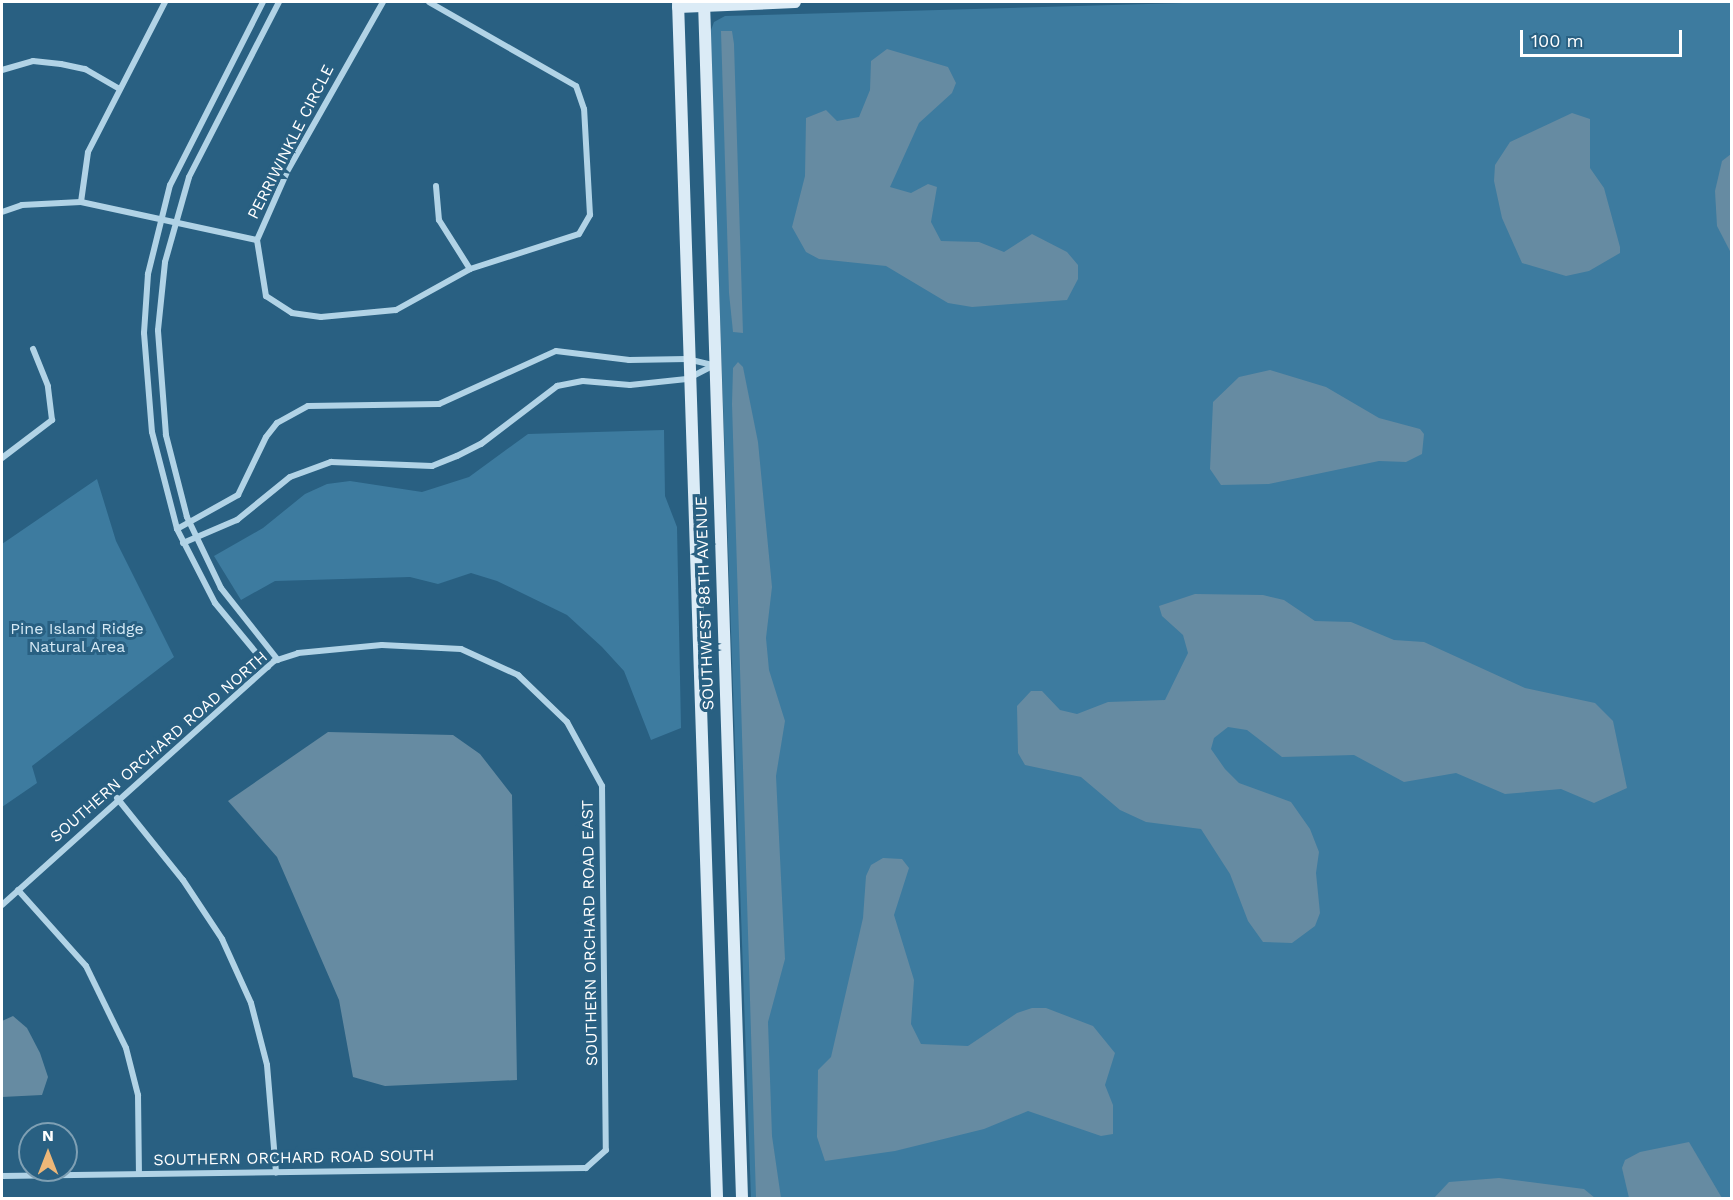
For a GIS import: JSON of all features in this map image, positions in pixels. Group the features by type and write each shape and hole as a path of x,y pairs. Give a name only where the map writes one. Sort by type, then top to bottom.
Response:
{"main road":[{"path":"678,4 795,2"},
{"name":"SOUTHWEST 88TH AVENUE","path":"678,4 687,380 717,1198"},
{"name":"SOUTHWEST 88TH AVENUE","path":"704,4 741,1198"}],"street":[{"path":"81,202 87,152 118,88 165,2"},
{"path":"263,2 187,145 161,218 148,274 145,361 154,441 177,529 215,603 268,667"},
{"path":"278,660 221,588 189,523 166,435 158,330 160,287 175,221 207,133 279,2"},
{"name":"PERRIWINKLE CIRCLE","path":"383,2 287,172 257,240 266,296 292,313 321,317 396,310 470,269 579,234 590,215 584,109 576,86 429,2"},
{"path":"2,70 33,60 60,64 85,69 118,88"},
{"path":"436,186 439,220 470,269"},
{"path":"2,212 22,205 81,202 257,240"},
{"path":"2,458 52,420 48,386 33,349"},
{"path":"177,529 238,495 266,437 278,423 308,406 439,404 556,351 629,360 687,359 714,365"},
{"path":"183,543 237,520 290,477 331,462 432,466 458,456 481,444 556,386 583,381 630,385 687,380 714,365"},
{"name":"SOUTHERN ORCHARD ROAD NORTH","path":"2,905 117,798 278,660 327,647 461,649"},
{"name":"SOUTHERN ORCHARD ROAD EAST","path":"461,649 518,675 567,722 602,786 606,1150 586,1168"},
{"path":"117,798 190,890 222,939 251,1003 267,1065 276,1173"},
{"path":"18,890 86,966 126,1048 138,1095 139,1173"},
{"name":"SOUTHERN ORCHARD ROAD SOUTH","path":"2,1176 586,1168"}],"green space":[{"path":"1218,2 1731,2 1731,1198 751,1198 710,33 714,22 725,16"},
{"path":"664,430 665,496 677,527 681,728 651,740 624,671 602,647 567,615 497,581 471,573 438,584 410,577 275,581 241,600 214,556 263,528 305,494 327,484 350,481 422,492 469,477 528,434"},
{"name":"Pine Island Ridge Natural Area","path":"97,479 116,541 174,657 32,766 37,783 2,807 2,544"}],"shaded area":[{"path":"721,31 732,31 734,44 743,333 733,332 729,293"},
{"path":"887,49 948,67 956,83 952,93 919,123 890,187 911,193 928,184 937,187 931,222 941,241 979,242 1004,252 1032,234 1067,252 1078,265 1078,279 1067,300 972,307 948,303 886,266 819,259 806,252 792,227 805,176 806,118 826,110 837,121 859,117 870,90 871,61"},
{"path":"1572,113 1590,119 1590,168 1604,188 1620,253 1589,271 1566,276 1522,263 1502,218 1494,181 1495,165 1510,142"},
{"path":"1731,154 1731,253 1717,226 1715,191 1722,161"},
{"path":"738,362 743,367 758,442 772,587 766,638 769,670 785,721 776,776 785,959 768,1022 772,1136 781,1198 756,1198 732,404 733,368"},
{"path":"1270,370 1326,387 1379,418 1420,429 1424,434 1422,454 1406,462 1379,461 1269,484 1221,485 1210,469 1213,402 1239,377"},
{"path":"1195,594 1263,595 1284,600 1315,621 1351,622 1394,640 1424,642 1525,688 1595,703 1613,721 1627,788 1594,803 1561,789 1505,794 1456,773 1404,782 1354,755 1282,757 1247,730 1228,727 1214,738 1211,749 1225,769 1239,783 1291,802 1310,829 1319,852 1316,873 1320,913 1315,926 1292,943 1263,942 1248,921 1230,874 1201,829 1146,822 1120,810 1081,777 1025,765 1018,753 1017,706 1031,691 1042,691 1060,710 1077,714 1108,702 1165,700 1188,653 1183,635 1162,616 1159,606"},
{"path":"328,732 453,735 480,754 512,795 517,1080 385,1086 353,1077 339,1000 277,857 228,801"},
{"path":"883,858 902,859 909,868 894,915 914,980 911,1024 921,1044 968,1046 1017,1013 1032,1008 1046,1008 1093,1026 1115,1053 1105,1085 1113,1105 1113,1134 1101,1136 1028,1111 984,1129 895,1151 825,1161 817,1137 818,1070 831,1057 863,918 866,876 871,865"},
{"path":"13,1016 27,1028 40,1053 48,1077 42,1095 2,1097 2,1021"},
{"path":"1689,1142 1722,1198 1629,1198 1622,1168 1625,1160 1640,1152"},
{"path":"1499,1178 1584,1189 1595,1198 1434,1198 1449,1182"}]}
